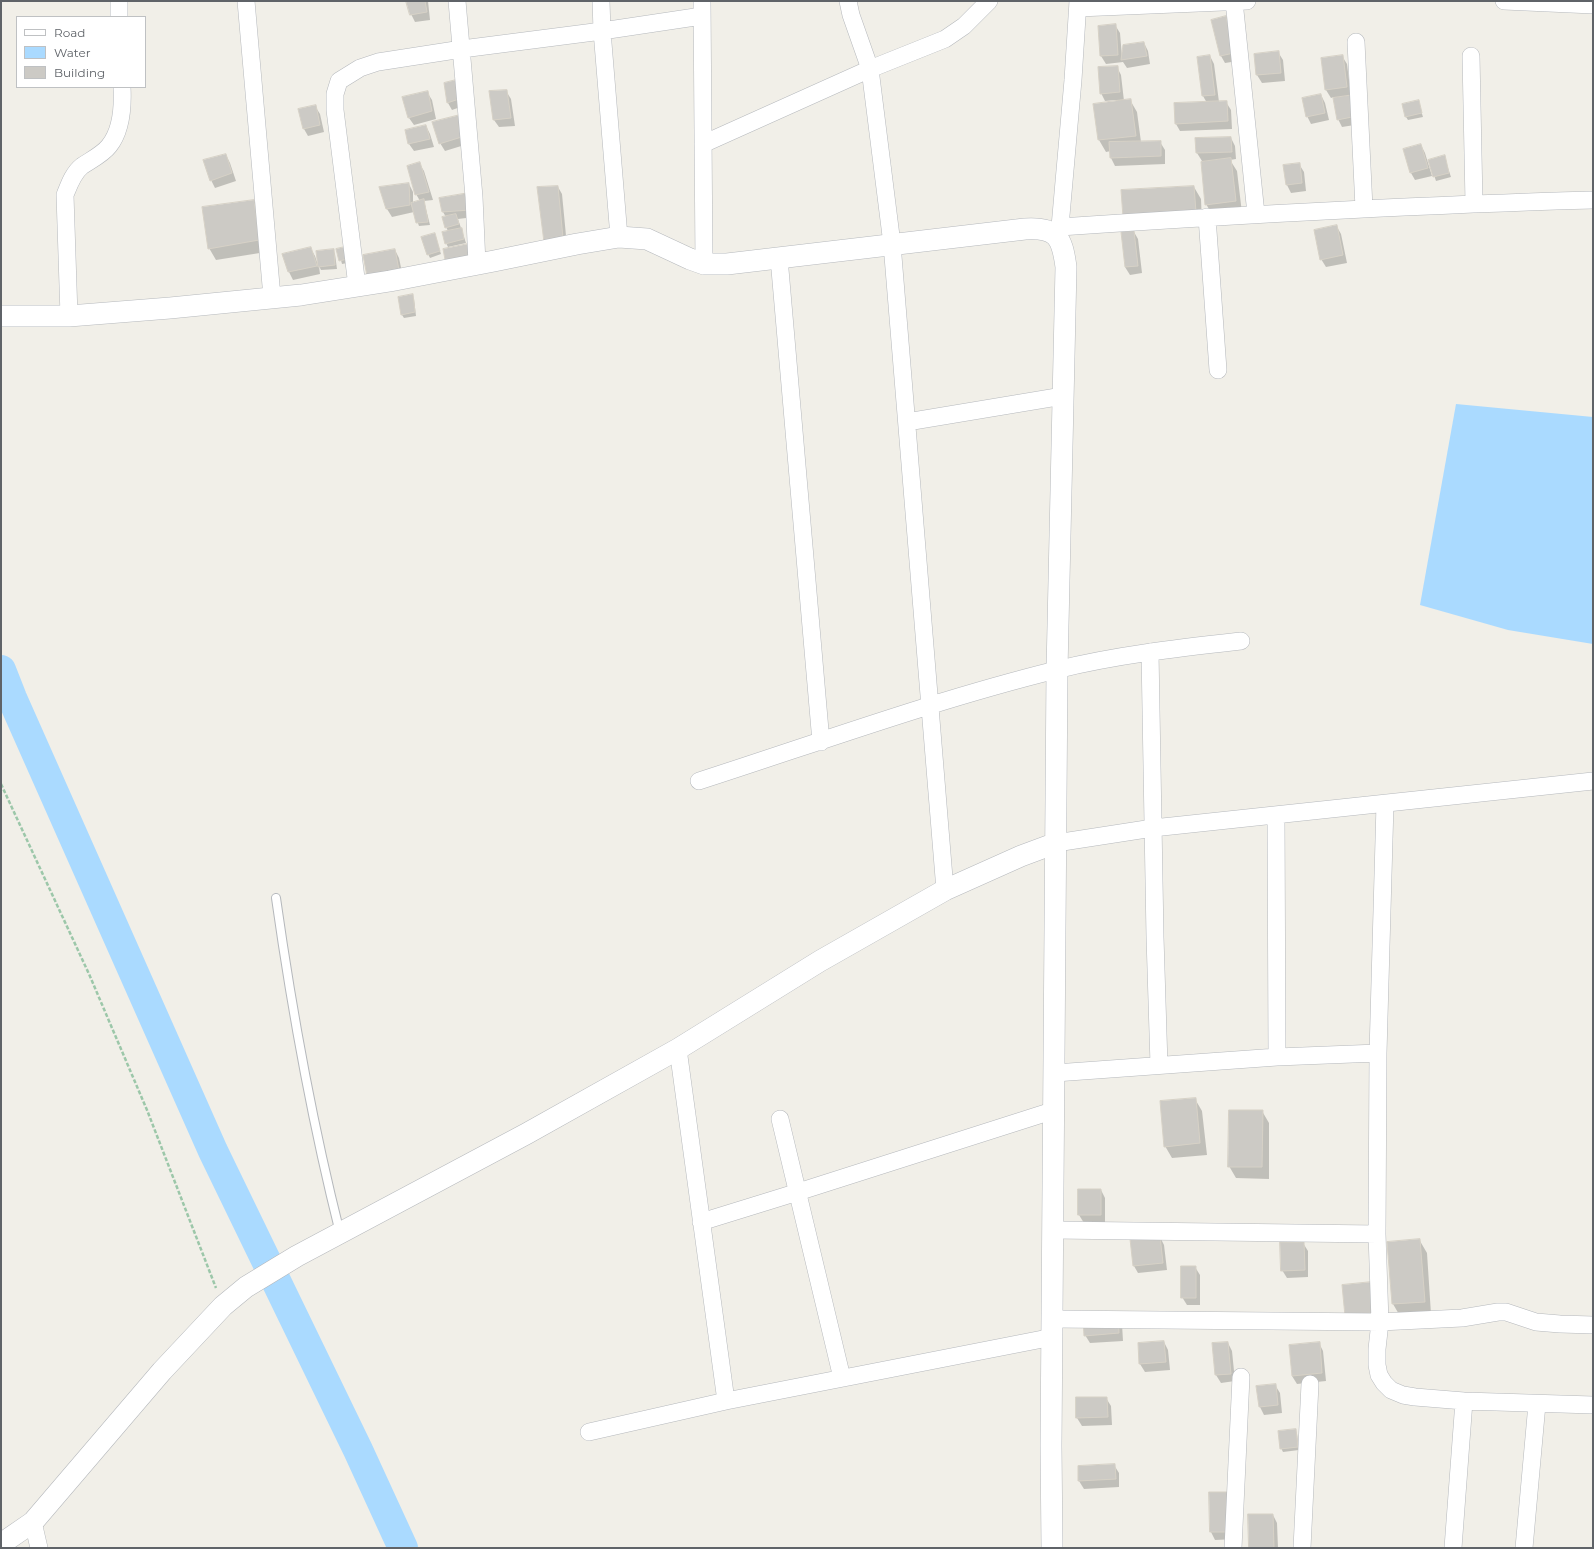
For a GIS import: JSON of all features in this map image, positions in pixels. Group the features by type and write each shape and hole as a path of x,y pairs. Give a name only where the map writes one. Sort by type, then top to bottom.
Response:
{"street":[{"path":"119,1 119,16"},
{"path":"246,1 272,297"},
{"path":"457,1 474,197 477,264"},
{"path":"601,1 602,31 619,237"},
{"path":"848,1 851,15 870,69 892,244 945,890"},
{"path":"703,144 870,69 945,39 964,26 990,1"},
{"path":"1052,1548 1057,670 1066,268 1064,251 1059,233 1073,80 1078,4 1247,1"},
{"path":"1504,1 1593,5"},
{"path":"1234,2 1256,214"},
{"path":"357,286 335,110 335,94 339,81 360,68 378,62 462,49 602,31 702,8 704,264"},
{"path":"1356,42 1364,208"},
{"path":"1470,56 1474,203"},
{"path":"69,316 65,195 71,180 80,167 109,147 116,134 121,114 122,88"},
{"path":"1,316 69,316 301,295 619,237 647,239 704,264 727,264 1039,228 1059,233 1207,217 1474,203 1593,200"},
{"path":"1207,217 1218,370"},
{"path":"779,258 821,742"},
{"path":"907,422 1064,396"},
{"path":"699,781 821,742 929,705 1057,670 1150,652 1241,641"},
{"path":"1150,652 1159,1065"},
{"path":"1,1544 33,1522 162,1371 223,1306 246,1287 298,1256 526,1134 678,1049 820,961 945,890 1021,856 1056,843 1153,828 1593,781"},
{"path":"1385,804 1378,1053 1377,1234 1380,1322 1377,1365 1379,1375 1391,1390 1409,1396 1464,1401 1593,1405"},
{"path":"1276,815 1277,1057"},
{"path":"678,1049 726,1401"},
{"path":"1055,1073 1277,1057 1378,1053"},
{"path":"701,1222 1055,1110"},
{"path":"780,1119 842,1378"},
{"path":"1054,1230 1377,1234"},
{"path":"589,1432 726,1401 842,1378 1053,1328 1380,1322 1462,1318 1498,1312 1506,1312 1536,1322 1593,1324"},
{"path":"1234,1548 1241,1377"},
{"path":"1302,1548 1310,1384"},
{"path":"1453,1548 1464,1401"},
{"path":"1524,1548 1537,1404"},
{"path":"33,1522 39,1548"}],"lane":[{"path":"276,898 286,967 321,1158 340,1233"}],"path":[{"path":"1,784 92,981 147,1110 191,1220 223,1306"}],"water":[{"path":"1456,404 1593,417 1593,644 1508,630 1420,605"}],"building":[{"path":"406,1 425,1 427,12 410,15"},
{"path":"1226,16 1234,53 1220,56 1211,20"},
{"path":"1116,24 1118,55 1100,56 1098,26"},
{"path":"1144,42 1147,56 1121,60 1123,45"},
{"path":"1279,51 1281,73 1256,75 1254,54"},
{"path":"1210,55 1215,95 1202,96 1197,57"},
{"path":"1343,55 1347,87 1325,90 1321,58"},
{"path":"1118,66 1120,92 1100,94 1098,67"},
{"path":"460,79 462,98 447,103 444,83"},
{"path":"507,90 511,118 493,120 489,91"},
{"path":"428,91 432,111 408,118 402,97"},
{"path":"1321,94 1325,113 1306,117 1302,98"},
{"path":"1354,95 1357,116 1337,120 1333,98"},
{"path":"1131,99 1136,136 1098,140 1093,104"},
{"path":"1419,100 1422,113 1405,117 1402,104"},
{"path":"1227,101 1228,121 1175,124 1174,103"},
{"path":"316,105 320,125 303,129 298,109"},
{"path":"464,114 468,135 439,144 432,122"},
{"path":"426,125 430,139 408,144 405,130"},
{"path":"1231,137 1232,152 1196,153 1195,138"},
{"path":"1161,141 1161,156 1110,158 1109,142"},
{"path":"1421,144 1428,168 1410,173 1403,149"},
{"path":"226,154 232,173 210,181 203,160"},
{"path":"1445,155 1449,173 1433,177 1428,160"},
{"path":"1231,158 1236,201 1205,205 1201,162"},
{"path":"420,162 429,192 415,195 407,166"},
{"path":"1300,163 1302,183 1286,185 1283,165"},
{"path":"409,183 410,205 386,209 379,187"},
{"path":"558,186 563,238 544,242 537,187"},
{"path":"1194,186 1196,212 1123,217 1121,190"},
{"path":"469,193 470,210 442,212 439,198"},
{"path":"424,199 428,222 416,223 411,203"},
{"path":"254,200 259,240 208,249 202,207"},
{"path":"456,214 459,224 445,228 442,217"},
{"path":"1337,225 1343,255 1320,260 1314,230"},
{"path":"462,228 464,239 445,244 442,232"},
{"path":"1134,231 1138,266 1125,267 1121,232"},
{"path":"435,233 440,251 427,255 421,237"},
{"path":"468,244 470,260 446,265 443,249"},
{"path":"349,246 352,258 339,261 336,249"},
{"path":"311,247 317,266 288,272 282,254"},
{"path":"334,249 335,265 318,267 316,251"},
{"path":"395,249 399,270 367,276 363,255"},
{"path":"413,294 415,312 401,315 398,297"},
{"path":"1196,1098 1200,1143 1164,1147 1160,1101"},
{"path":"1229,1110 1263,1110 1262,1167 1228,1167"},
{"path":"1078,1189 1101,1189 1101,1215 1078,1215"},
{"path":"1160,1236 1163,1263 1133,1266 1130,1239"},
{"path":"1420,1239 1425,1302 1392,1304 1387,1242"},
{"path":"1280,1242 1304,1242 1305,1270 1281,1271"},
{"path":"1181,1266 1196,1266 1196,1298 1181,1298"},
{"path":"1372,1282 1380,1312 1345,1316 1342,1285"},
{"path":"1118,1316 1119,1333 1084,1336 1083,1318"},
{"path":"1164,1341 1166,1362 1139,1364 1138,1343"},
{"path":"1228,1342 1231,1374 1215,1375 1212,1343"},
{"path":"1320,1342 1322,1373 1292,1376 1289,1345"},
{"path":"1276,1384 1278,1405 1259,1407 1256,1386"},
{"path":"1076,1397 1107,1397 1108,1417 1076,1418"},
{"path":"1296,1429 1298,1447 1280,1449 1278,1431"},
{"path":"1115,1464 1116,1479 1078,1481 1078,1466"},
{"path":"1209,1492 1232,1492 1232,1532 1210,1532"},
{"path":"1248,1514 1273,1514 1274,1548 1249,1548"}],"waterway":[{"path":"1,670 12,698 213,1151 358,1450 403,1548"}]}
